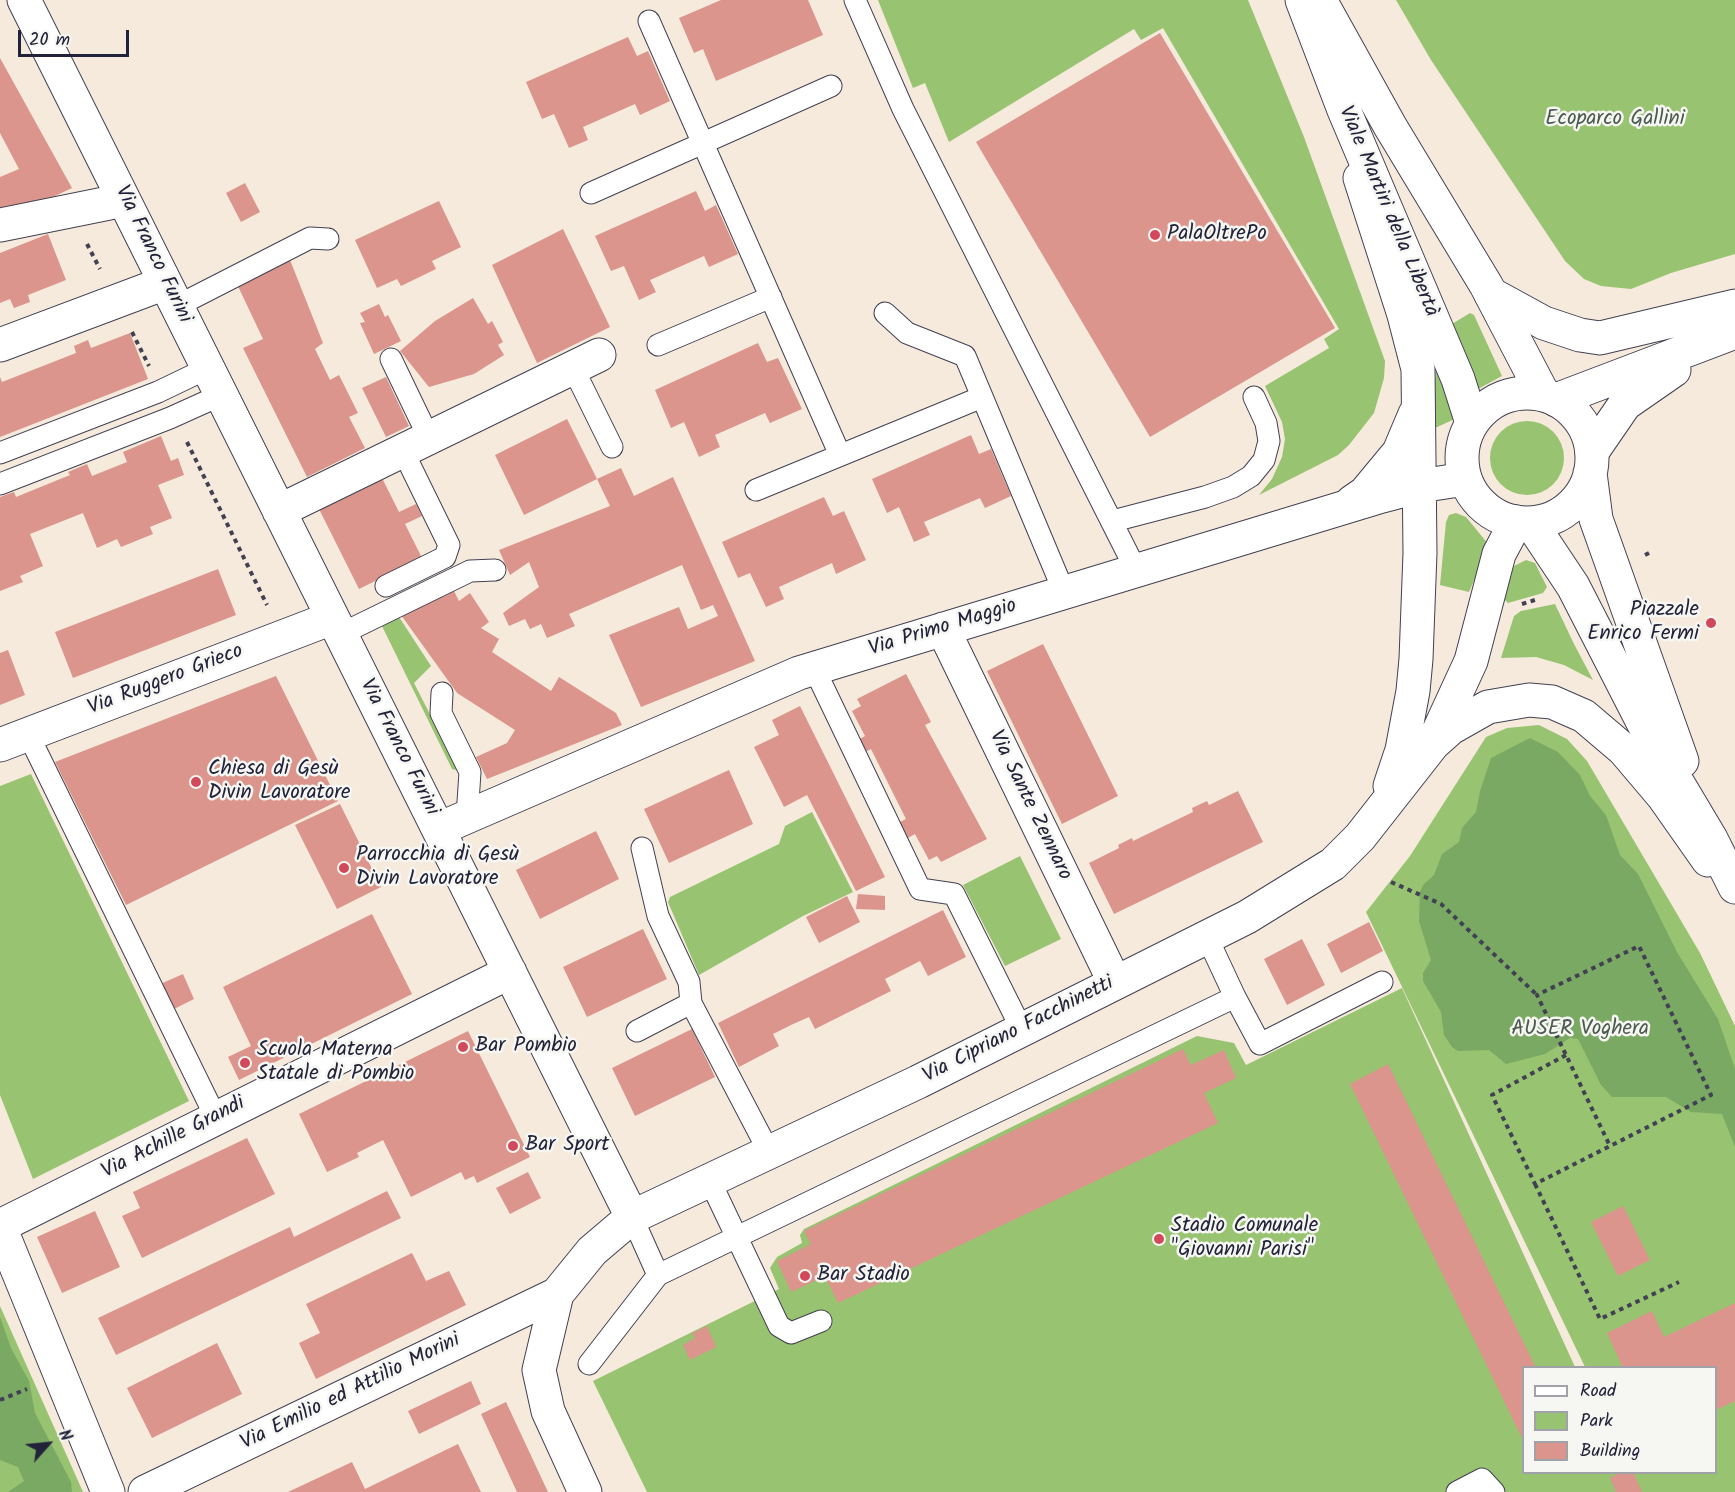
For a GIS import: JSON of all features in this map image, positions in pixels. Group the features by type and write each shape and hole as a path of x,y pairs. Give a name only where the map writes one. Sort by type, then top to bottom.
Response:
{"street":[{"name":"Via Franco Furini","path":"24,0 337,626 453,823 510,972 632,1217"},
{"name":"Viale Martiri della Libertà","path":"1302,0 1344,110 1458,379 1472,423"},
{"name":"Viale Martiri della Libertà","path":"1320,0 1550,397 1574,413 1586,431 1596,519 1711,839"},
{"name":"Via Cipriano Facchinetti","path":"1344,110 1361,185 1404,315 1418,369 1420,553 1413,691 1402,750 1382,811"},
{"path":"0,225 124,200"},
{"path":"1491,294 1544,323 1580,335 1600,338 1735,306"},
{"path":"0,345 171,295"},
{"path":"1735,332 1550,397 1522,392 1503,397 1485,407 1472,423 1464,442 1462,460 1465,479 1473,494 1485,508 1499,517 1524,522 1552,518 1569,508 1582,492 1591,463 1614,418 1634,397 1674,369 1735,336"},
{"path":"279,511 586,362"},
{"path":"1344,507 1365,493 1399,452 1418,407"},
{"name":"Via Primo Maggio","path":"453,823 814,668 1344,507 1420,486 1465,479"},
{"name":"Viale Martiri della Libertà","path":"1524,522 1573,586 1652,740 1711,839 1735,887"},
{"name":"Via Cipriano Facchinetti","path":"1433,744 1471,661 1499,554 1524,522"},
{"name":"Via Ruggero Grieco","path":"14,739 337,626"},
{"name":"Via Sante Zennaro","path":"943,629 1115,983"},
{"name":"Via Cipriano Facchinetti","path":"632,1217 1022,1030 1247,917 1333,864 1382,811 1433,744 1451,728 1488,707 1513,701 1552,702 1584,716 1624,750 1663,796 1735,899"},
{"name":"Via Achille Grandi","path":"0,1227 510,972"},
{"path":"585,1492 548,1411 539,1370 557,1294 592,1251 632,1217"},
{"path":"0,1227 108,1492"},
{"name":"Via Emilio ed Attilio Morini","path":"145,1492 557,1294"}],"lane":[{"path":"855,0 903,109 1136,570"},
{"path":"650,21 840,455"},
{"path":"591,193 831,87"},
{"path":"171,295 310,238 328,239"},
{"path":"658,345 771,297"},
{"path":"885,313 907,333 965,356 1064,592"},
{"path":"386,586 445,557 449,545 391,359"},
{"path":"586,362 612,447"},
{"path":"0,453 158,392 215,382"},
{"path":"0,484 170,418 215,382"},
{"path":"756,490 982,397"},
{"path":"1113,521 1205,497 1233,487 1251,476 1264,460 1269,441 1266,423 1254,397"},
{"path":"337,626 470,571 495,570"},
{"path":"814,668 920,888 954,894 1022,1030"},
{"path":"442,693 441,713 470,772 453,823"},
{"path":"14,739 216,1119"},
{"path":"642,848 658,916 688,982 691,1003 769,1152"},
{"path":"1207,937 1260,1044 1382,982"},
{"path":"590,1364 658,1275 1235,997"},
{"path":"637,1031 691,1003"},
{"path":"710,1181 779,1326 791,1333 821,1321"},
{"path":"632,1217 658,1275"},
{"path":"1457,1492 1482,1479 1494,1492"}],"path":[{"path":"1391,882 1441,903 1537,995 1609,1144"},
{"path":"1534,1184 1609,1144 1711,1095 1639,946 1537,995"},
{"path":"1566,1055 1492,1095 1600,1319 1679,1282"}],"green space":[{"path":"878,0 1248,0 1304,137 1385,361 1384,378 1374,413 1349,445 1338,455 1259,495 1272,479 1282,457 1285,439 1282,422 1265,386 1329,348 1324,339 1339,329 1163,28 1141,40 1134,29 949,142 925,83 913,88"},
{"name":"Ecoparco Gallini","path":"1396,0 1735,0 1735,254 1671,273 1631,289 1601,286 1584,279 1565,261 1431,60"},
{"path":"1470,313 1474,315 1502,376 1478,389 1452,324"},
{"path":"1436,368 1459,417 1435,428 1432,426"},
{"path":"1527,421 1541,424 1553,432 1561,444 1564,458 1561,472 1553,484 1541,492 1527,495 1513,492 1501,484 1493,472 1490,458 1493,444 1501,432 1513,424"},
{"path":"1456,513 1466,517 1489,545 1469,592 1440,585 1446,522 1449,515"},
{"path":"1526,560 1535,563 1547,587 1543,593 1508,603 1501,596 1504,585 1514,566"},
{"path":"1555,604 1593,680 1564,665 1536,657 1501,658 1514,616 1521,611"},
{"path":"399,617 431,666 414,683 459,771 452,769 382,626"},
{"name":"Stadio Comunale \"Giovanni Parisi\"","path":"1539,725 1567,739 1587,761 1700,953 1735,1026 1735,1492 647,1492 593,1381 779,1289 770,1268 777,1257 802,1243 800,1235 804,1229 1197,1036 1234,1043 1246,1065 1402,988 1575,1366 1522,1366 1522,1474 1717,1474 1717,1366 1585,1366 1366,912 1410,856 1486,737 1507,728"},
{"name":"AUSER Voghera","path":"1530,738 1558,752 1580,775 1590,796 1606,815 1620,855 1638,874 1677,952 1718,1019 1735,1069 1735,1147 1722,1114 1691,1112 1666,1097 1612,1097 1601,1085 1578,1039 1570,1038 1545,1054 1506,1064 1489,1050 1458,1051 1452,1047 1444,1035 1441,1012 1423,981 1423,973 1431,960 1419,921 1420,892 1423,885 1434,875 1442,854 1459,842 1462,828 1476,812 1491,758"},
{"path":"31,774 189,1101 33,1179 0,1095 0,786"},
{"path":"812,812 853,892 803,916 699,975 668,902 670,897 779,844 785,826"},
{"path":"1020,856 1061,939 1005,966 963,885"},
{"path":"0,1306 83,1492 0,1492"},
{"path":"0,1317 11,1348 29,1381 35,1413 71,1482 72,1492 8,1492 24,1481 18,1467 0,1460"}],"building":[{"path":"721,0 808,0 823,35 716,81 703,49 694,53 679,18"},
{"name":"PalaOltrePo","path":"1160,33 1335,328 1150,437 976,142"},
{"path":"628,37 637,56 648,51 670,101 640,115 635,104 583,127 588,140 569,148 554,114 542,119 526,82"},
{"path":"0,58 72,188 38,204 0,213 0,177 19,169 0,133"},
{"path":"245,183 260,212 241,222 226,193"},
{"path":"696,191 705,211 716,205 738,254 709,267 704,256 650,280 656,292 639,300 624,266 611,271 595,236"},
{"path":"439,201 461,247 432,261 436,269 401,286 397,279 377,288 355,240"},
{"path":"563,229 610,327 537,363 492,265"},
{"path":"48,234 66,280 28,295 30,302 14,308 10,299 0,303 0,253"},
{"path":"290,260 323,343 315,349 330,380 339,375 358,413 349,417 365,448 307,477 243,348 263,339 236,282"},
{"path":"473,298 488,324 492,321 503,342 498,345 504,355 474,374 429,387 400,351 435,321"},
{"path":"379,304 385,317 388,315 401,341 374,354 360,323 365,322 360,313"},
{"path":"130,333 148,379 0,437 0,377 2,382 76,353 74,346 88,340 91,348"},
{"path":"758,343 767,362 778,358 802,409 770,423 765,413 715,435 720,447 699,457 684,422 671,428 655,390"},
{"path":"386,377 409,426 386,437 362,388"},
{"path":"567,419 597,479 524,515 495,455"},
{"path":"971,435 979,454 991,449 1011,496 985,508 980,498 924,522 930,535 914,542 899,507 887,513 872,479"},
{"path":"161,436 171,461 178,458 184,475 158,485 172,518 150,527 153,534 121,547 117,539 97,548 83,513 30,534 43,566 20,576 23,582 0,591 0,497 14,492 16,497 70,475 68,472 87,464 92,476 127,462 123,452"},
{"path":"621,468 634,496 673,477 755,661 641,707 609,635 679,607 688,629 718,616 713,605 701,610 682,565 569,614 575,626 547,638 541,624 530,629 525,619 509,626 503,613 539,587 529,562 510,575 499,550 610,506 597,479"},
{"path":"381,476 399,512 416,504 422,516 405,524 422,558 359,589 318,507"},
{"path":"824,497 833,516 844,511 866,560 836,574 832,563 779,587 784,599 766,607 750,573 738,578 722,542"},
{"path":"218,569 236,615 73,678 55,632"},
{"path":"440,591 443,597 454,591 459,601 470,593 489,622 481,628 499,639 492,652 551,691 559,677 616,713 622,725 487,779 476,757 507,743 515,730 457,693 401,615"},
{"path":"1043,644 1118,796 1062,824 987,671"},
{"path":"8,650 25,695 0,705 0,653"},
{"path":"906,674 931,722 925,725 987,839 941,862 937,856 929,860 915,834 906,839 898,823 906,819 871,749 865,752 858,740 865,736 852,711 861,706 857,699"},
{"name":"Chiesa di Gesù Divin Lavoratore","path":"276,676 338,801 126,905 55,762"},
{"path":"800,706 885,877 856,891 807,795 784,807 754,747 779,735 772,720"},
{"path":"729,770 753,824 669,863 644,809"},
{"path":"1238,791 1263,842 1114,914 1089,863 1119,848 1118,845 1132,838 1133,841 1193,812 1192,808 1207,801 1209,805"},
{"name":"Parrocchia di Gesù Divin Lavoratore","path":"340,804 381,887 337,909 295,825"},
{"path":"596,831 619,879 540,919 516,870"},
{"path":"858,894 885,896 885,910 856,909"},
{"path":"847,896 860,922 819,943 806,917"},
{"path":"943,910 966,957 928,976 920,961 885,979 891,991 815,1029 809,1017 773,1034 779,1046 739,1067 718,1023"},
{"path":"372,914 412,994 239,1080 228,1057 251,1046 223,987"},
{"path":"1369,922 1383,951 1341,973 1327,944"},
{"path":"643,929 667,979 587,1017 563,967"},
{"path":"1302,939 1325,985 1287,1005 1264,959"},
{"path":"183,974 194,999 170,1011 158,985"},
{"path":"692,1029 715,1077 635,1116 612,1068"},
{"path":"468,1031 530,1157 477,1183 474,1176 465,1180 461,1172 411,1197 383,1140 357,1153 359,1157 327,1172 299,1114"},
{"path":"1183,1049 1191,1065 1224,1050 1236,1078 1204,1093 1218,1123 838,1303 825,1276 791,1292 777,1261 811,1244 804,1231"},
{"path":"1388,1064 1535,1366 1522,1366 1522,1436 1521,1436 1350,1084"},
{"path":"247,1138 275,1194 142,1258 122,1216 140,1208 133,1192"},
{"path":"528,1172 541,1198 510,1214 496,1188"},
{"path":"387,1191 401,1218 116,1355 98,1318 290,1227 294,1237"},
{"path":"1623,1206 1650,1260 1618,1276 1591,1222"},
{"path":"95,1211 120,1267 62,1293 37,1237"},
{"path":"412,1253 426,1281 449,1271 466,1305 316,1379 299,1343 320,1333 306,1304"},
{"path":"1735,1303 1735,1401 1717,1410 1717,1366 1622,1366 1607,1333 1652,1311 1664,1337"},
{"path":"707,1326 716,1347 690,1360 683,1345 695,1338 692,1333"},
{"path":"217,1343 242,1394 152,1438 127,1388"},
{"path":"471,1381 481,1404 419,1434 408,1411"},
{"path":"506,1402 548,1492 517,1492 481,1414"},
{"path":"458,1444 481,1492 288,1492 352,1462 365,1489"},
{"path":"1617,1474 1634,1474 1642,1492 1616,1492 1610,1478"}],"place":[{"name":"PalaOltrePo","path":"1155,235"},
{"name":"Piazzale Enrico Fermi","path":"1711,623"},
{"name":"Chiesa di Gesù Divin Lavoratore","path":"196,782"},
{"name":"Parrocchia di Gesù Divin Lavoratore","path":"344,868"},
{"name":"Bar Pombio","path":"463,1047"},
{"name":"Scuola Materna Statale di Pombio","path":"245,1063"},
{"name":"Bar Sport","path":"513,1146"},
{"name":"Stadio Comunale \"Giovanni Parisi\"","path":"1159,1239"},
{"name":"Bar Stadio","path":"805,1276"}]}
